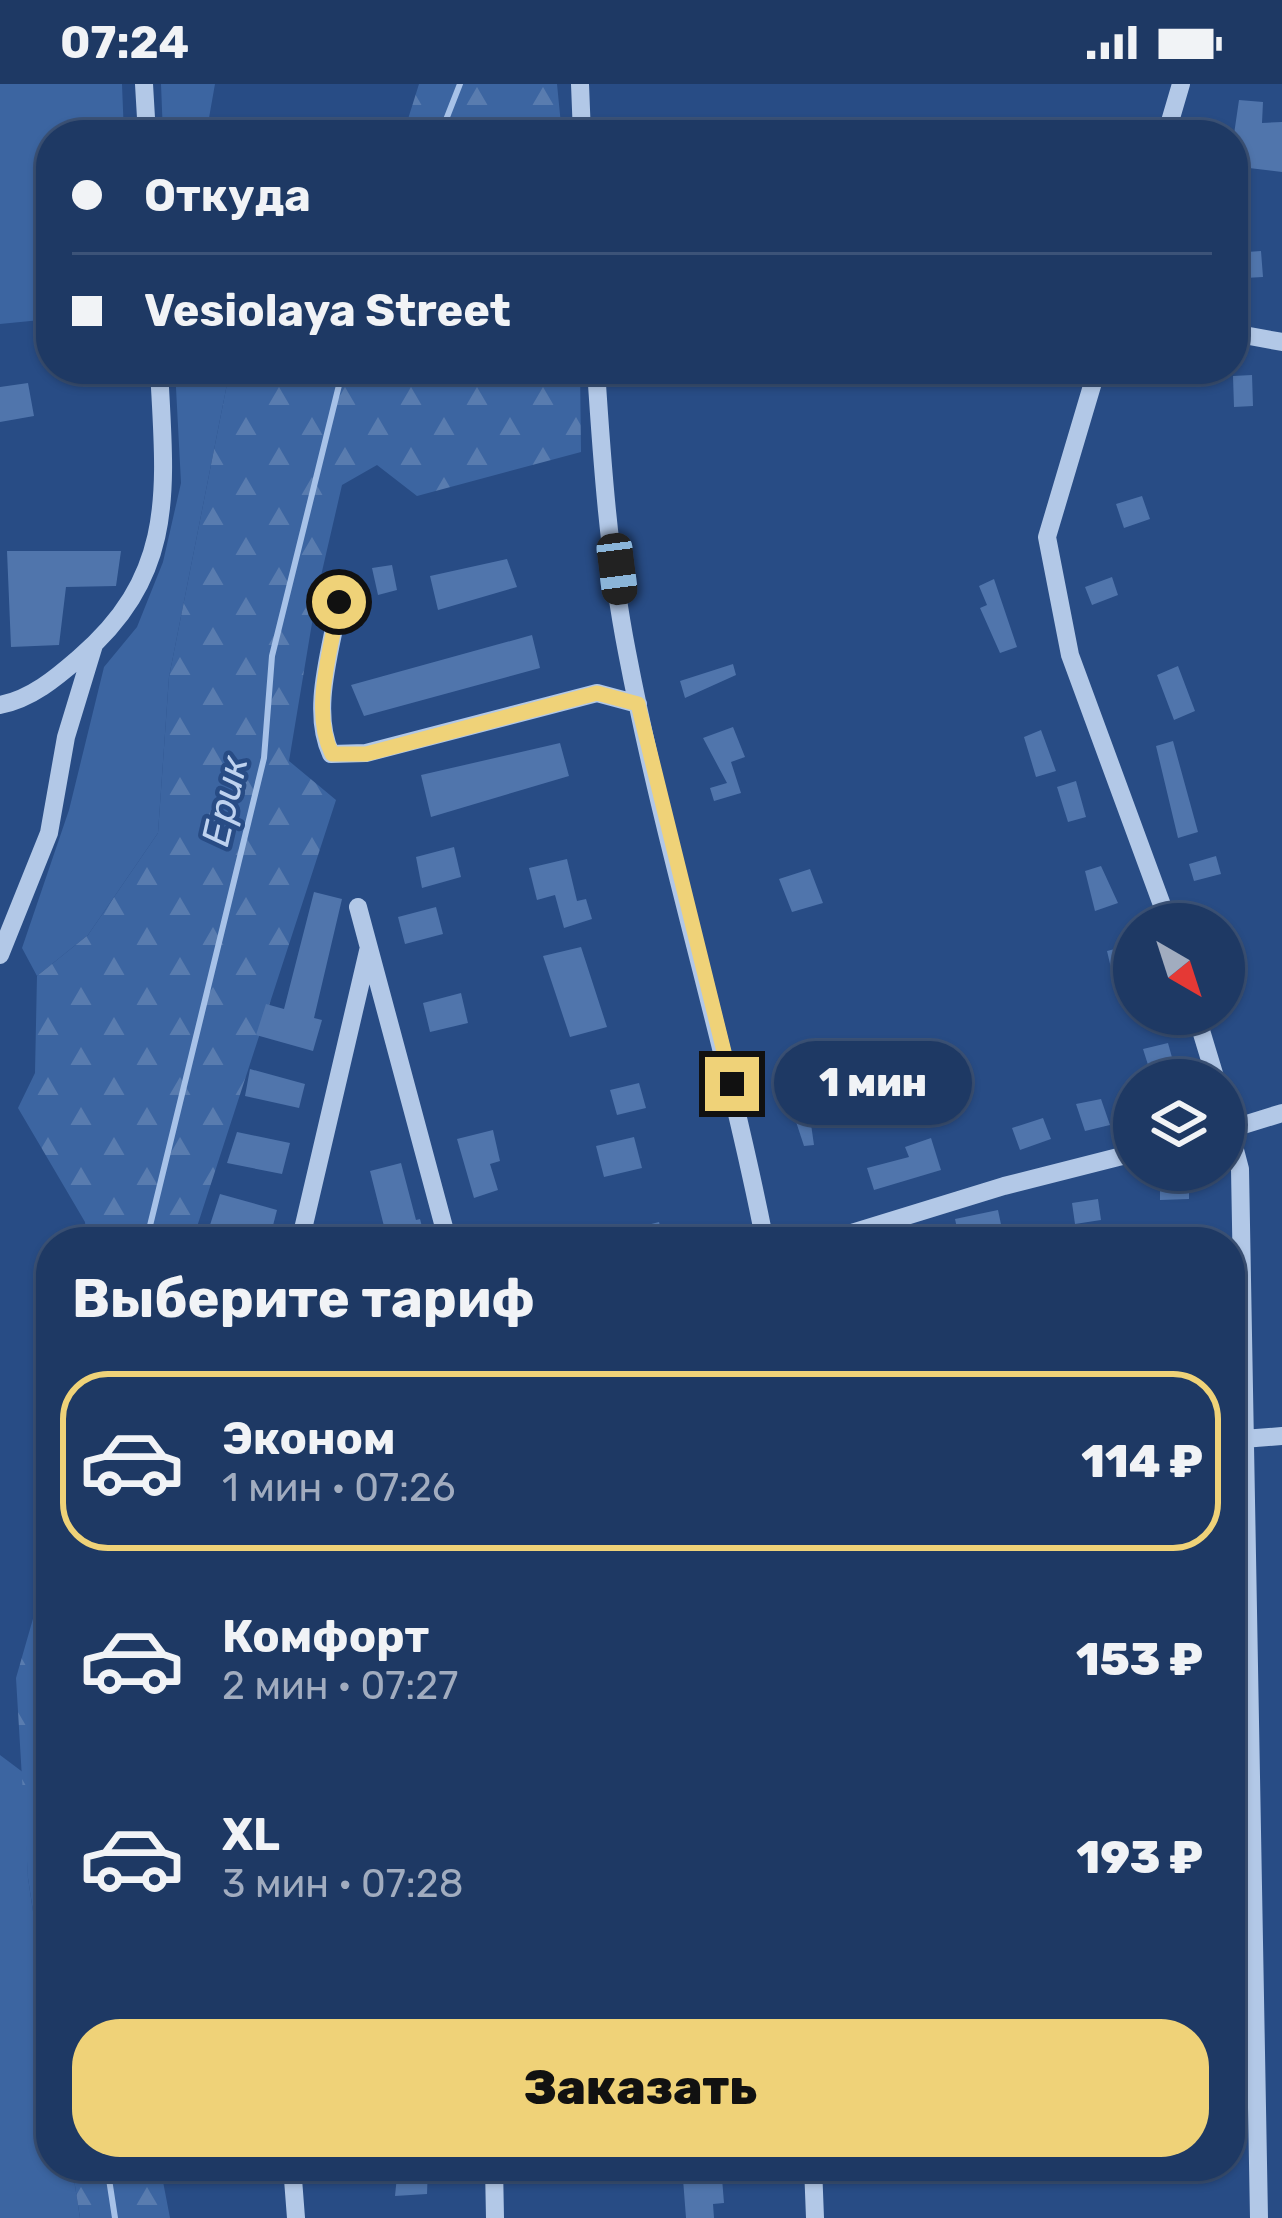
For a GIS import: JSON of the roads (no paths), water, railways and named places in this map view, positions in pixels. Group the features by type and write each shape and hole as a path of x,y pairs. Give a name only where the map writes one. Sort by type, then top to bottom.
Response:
{"street":[{"path":"144,84 146,120"},
{"path":"580,84 581,120"},
{"path":"1170,120 1181,84"},
{"path":"1248,336 1282,342"},
{"path":"0,704 17,702 55,678 132,604 155,546 165,486 160,384"},
{"path":"598,384 623,624 638,704 742,1123 762,1227"},
{"path":"1093,384 1047,537 1070,655 1161,903"},
{"path":"339,602 324,699 323,736 332,754 366,754 597,693 638,704"},
{"path":"0,955 49,833 66,737 94,645"},
{"path":"358,907 444,1227"},
{"path":"304,1227 369,947"},
{"path":"1245,1124 1282,1113"},
{"path":"871,1227 1113,1158"},
{"path":"1239,1227 1240,1191"},
{"path":"1245,1438 1282,1436"},
{"path":"1245,1722 1259,2218"},
{"path":"293,2181 296,2218"},
{"path":"495,2181 496,2218"},
{"path":"813,2181 814,2218"}],"waterway":[{"name":"Ерик","path":"446,120 460,84"},
{"name":"Ерик","path":"150,1227 264,758 272,656 339,384"},
{"name":"Ерик","path":"109,2181 115,2218"}]}
